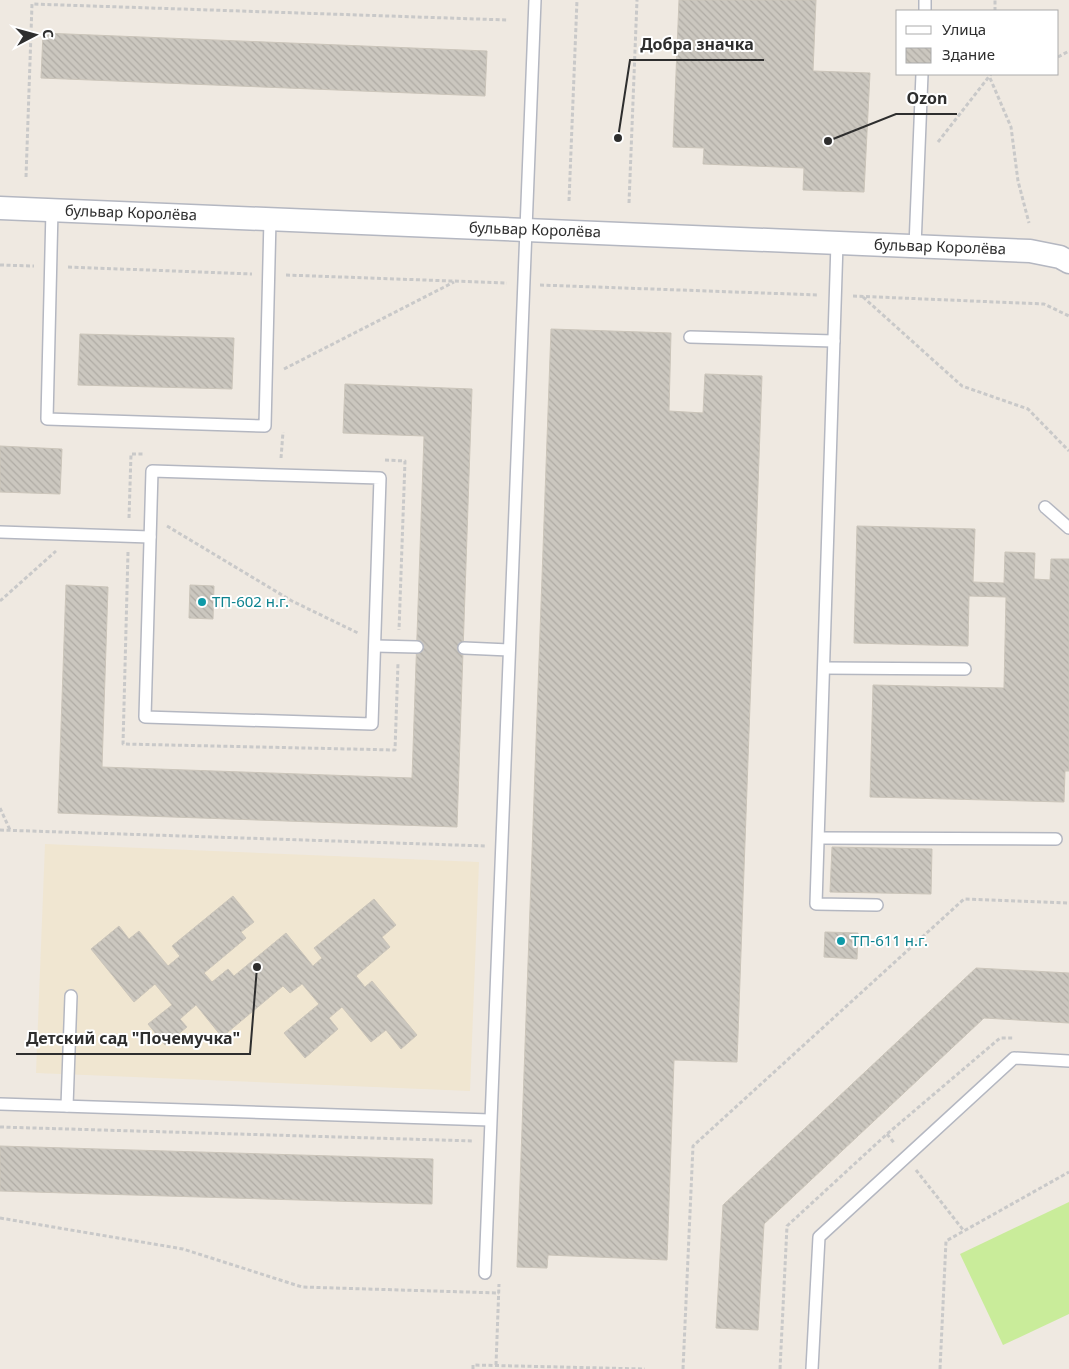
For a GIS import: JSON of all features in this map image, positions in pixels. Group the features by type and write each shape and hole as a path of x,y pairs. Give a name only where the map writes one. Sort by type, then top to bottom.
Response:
{"street":[{"name":"бульвар Королёва","path":"0,208 1030,251 1060,257 1069,262"}],"lane":[{"path":"485,1273 535,0"},
{"path":"915,246 922,75"},
{"path":"52,210 47,419 265,426 270,219"},
{"path":"837,243 820,838 816,904 877,905"},
{"path":"690,337 834,341"},
{"path":"152,471 380,478 372,724 145,717 150,523 152,471"},
{"path":"1045,507 1069,528"},
{"path":"0,532 150,538"},
{"path":"375,646 417,647"},
{"path":"464,648 509,650"},
{"path":"824,668 965,669"},
{"path":"820,838 1056,840"},
{"path":"67,1106 71,996"},
{"path":"812,1369 818,1237 1014,1058 1069,1061"},
{"path":"0,1104 490,1120"}],"path":[{"path":"568,201 577,0"},
{"path":"630,203 637,0"},
{"path":"26,177 32,4 508,20"},
{"path":"938,143 991,75"},
{"path":"991,75 1011,127 1018,181 1029,223"},
{"path":"863,297 962,386 1028,409 1069,451"},
{"path":"375,633 358,633 292,601 169,526 129,519 123,744 395,750 405,461 377,460"},
{"path":"0,601 74,535"},
{"path":"0,808 10,830"},
{"path":"0,830 501,847"},
{"path":"683,1369 693,1146 964,899 1069,904"},
{"path":"0,1127 490,1142"},
{"path":"887,1134 964,1231"},
{"path":"940,1369 946,1241 1069,1172"},
{"path":"0,1218 182,1249 302,1287 499,1293"},
{"path":"473,1369 473,1365 645,1369"}],"shaded area":[{"path":"45,844 479,862 470,1091 36,1073"}],"green space":[{"path":"1069,1202 1069,1314 1003,1345 960,1254"}],"building":[{"path":"679,0 816,0 813,71 870,73 864,192 803,190 804,168 703,164 704,148 673,147"},
{"path":"43,33 487,51 485,96 41,78"},
{"path":"551,329 671,333 669,411 703,413 705,374 762,376 737,1062 674,1060 667,1260 548,1255 547,1268 517,1267"},
{"path":"80,334 234,338 232,389 78,385"},
{"path":"345,384 472,389 457,827 58,813 66,585 108,587 102,767 412,778 424,436 343,433"},
{"path":"0,446 62,449 60,494 0,492"},
{"path":"857,526 975,529 973,582 1004,583 1005,552 1035,553 1034,579 1050,580 1051,559 1069,559 1069,771 1065,771 1064,802 870,797 873,685 1004,688 1006,597 969,596 968,646 854,643"},
{"name":"ТП-602 н.г.","path":"190,585 214,586 213,619 189,618"},
{"path":"832,847 932,849 931,894 830,892"},
{"path":"233,896 254,922 241,932 246,938 204,973 212,982 228,969 234,976 286,933 313,966 322,958 314,948 374,899 396,925 382,937 390,947 356,976 365,987 372,981 417,1035 401,1049 386,1030 371,1042 342,1007 329,1018 338,1029 305,1058 284,1033 319,1004 302,984 290,993 283,986 222,1037 196,1005 180,1019 187,1027 165,1045 148,1024 172,1005 155,984 134,1002 91,949 119,926 129,939 139,931 168,966 180,956 172,946"},
{"name":"ТП-611 н.г.","path":"825,932 858,933 857,959 824,957"},
{"path":"976,968 1069,973 1069,1023 984,1018 764,1224 758,1330 716,1328 723,1205"},
{"path":"0,1146 433,1159 432,1204 0,1191"}],"place":[{"name":"Добра значка","path":"618,138"},
{"name":"Ozon","path":"828,141"},
{"name":"ТП-602 н.г.","path":"202,602"},
{"name":"ТП-611 н.г.","path":"841,941"},
{"name":"Детский сад \"Почемучка\"","path":"257,967"}]}
